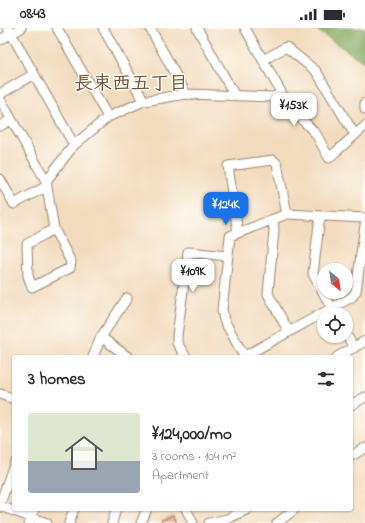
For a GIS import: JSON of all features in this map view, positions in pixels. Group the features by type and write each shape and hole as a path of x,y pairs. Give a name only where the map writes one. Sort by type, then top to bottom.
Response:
{"street":[{"path":"0,40 9,31 20,28"},
{"path":"57,28 108,117"},
{"path":"103,28 144,101"},
{"path":"150,28 186,94"},
{"path":"198,28 235,96"},
{"path":"245,28 282,94 295,112 316,134 329,158 365,126"},
{"path":"9,31 74,145"},
{"path":"263,60 286,47 316,71 355,135"},
{"path":"0,94 34,74"},
{"path":"0,179 14,204 46,183 74,145 108,117 144,101 186,94 272,97 282,94"},
{"path":"0,99 46,183 54,229 71,262 70,268 32,287 28,276 27,244 54,229"},
{"path":"365,103 365,109"},
{"path":"0,126 11,120"},
{"path":"238,233 228,166 273,160 277,164 287,214"},
{"path":"242,355 224,320 222,310 230,236 287,214 365,218"},
{"path":"320,216 313,274 332,307"},
{"path":"273,219 274,230 268,294 289,332"},
{"path":"339,307 352,297 356,291 365,225"},
{"path":"185,355 177,343 177,336 188,252 228,256"},
{"path":"94,355 101,337 127,298"},
{"path":"247,355 317,319"},
{"path":"101,337 125,355"},
{"path":"341,355 365,341"},
{"path":"351,343 354,348"},
{"path":"1,397 12,399"},
{"path":"353,404 365,397"},
{"path":"353,454 365,448"},
{"path":"12,470 0,505 12,510"},
{"path":"16,511 47,523"},
{"path":"69,523 73,511"},
{"path":"112,523 115,511"},
{"path":"141,523 146,511"},
{"path":"187,511 193,523"},
{"path":"209,523 228,519 244,511"},
{"path":"278,523 293,511"}],"green space":[{"path":"314,28 365,28 365,63"}],"building":[{"path":"173,515 177,523 162,523 161,521"}],"district":[{"name":"長束西五丁目","path":"131,84"}]}
